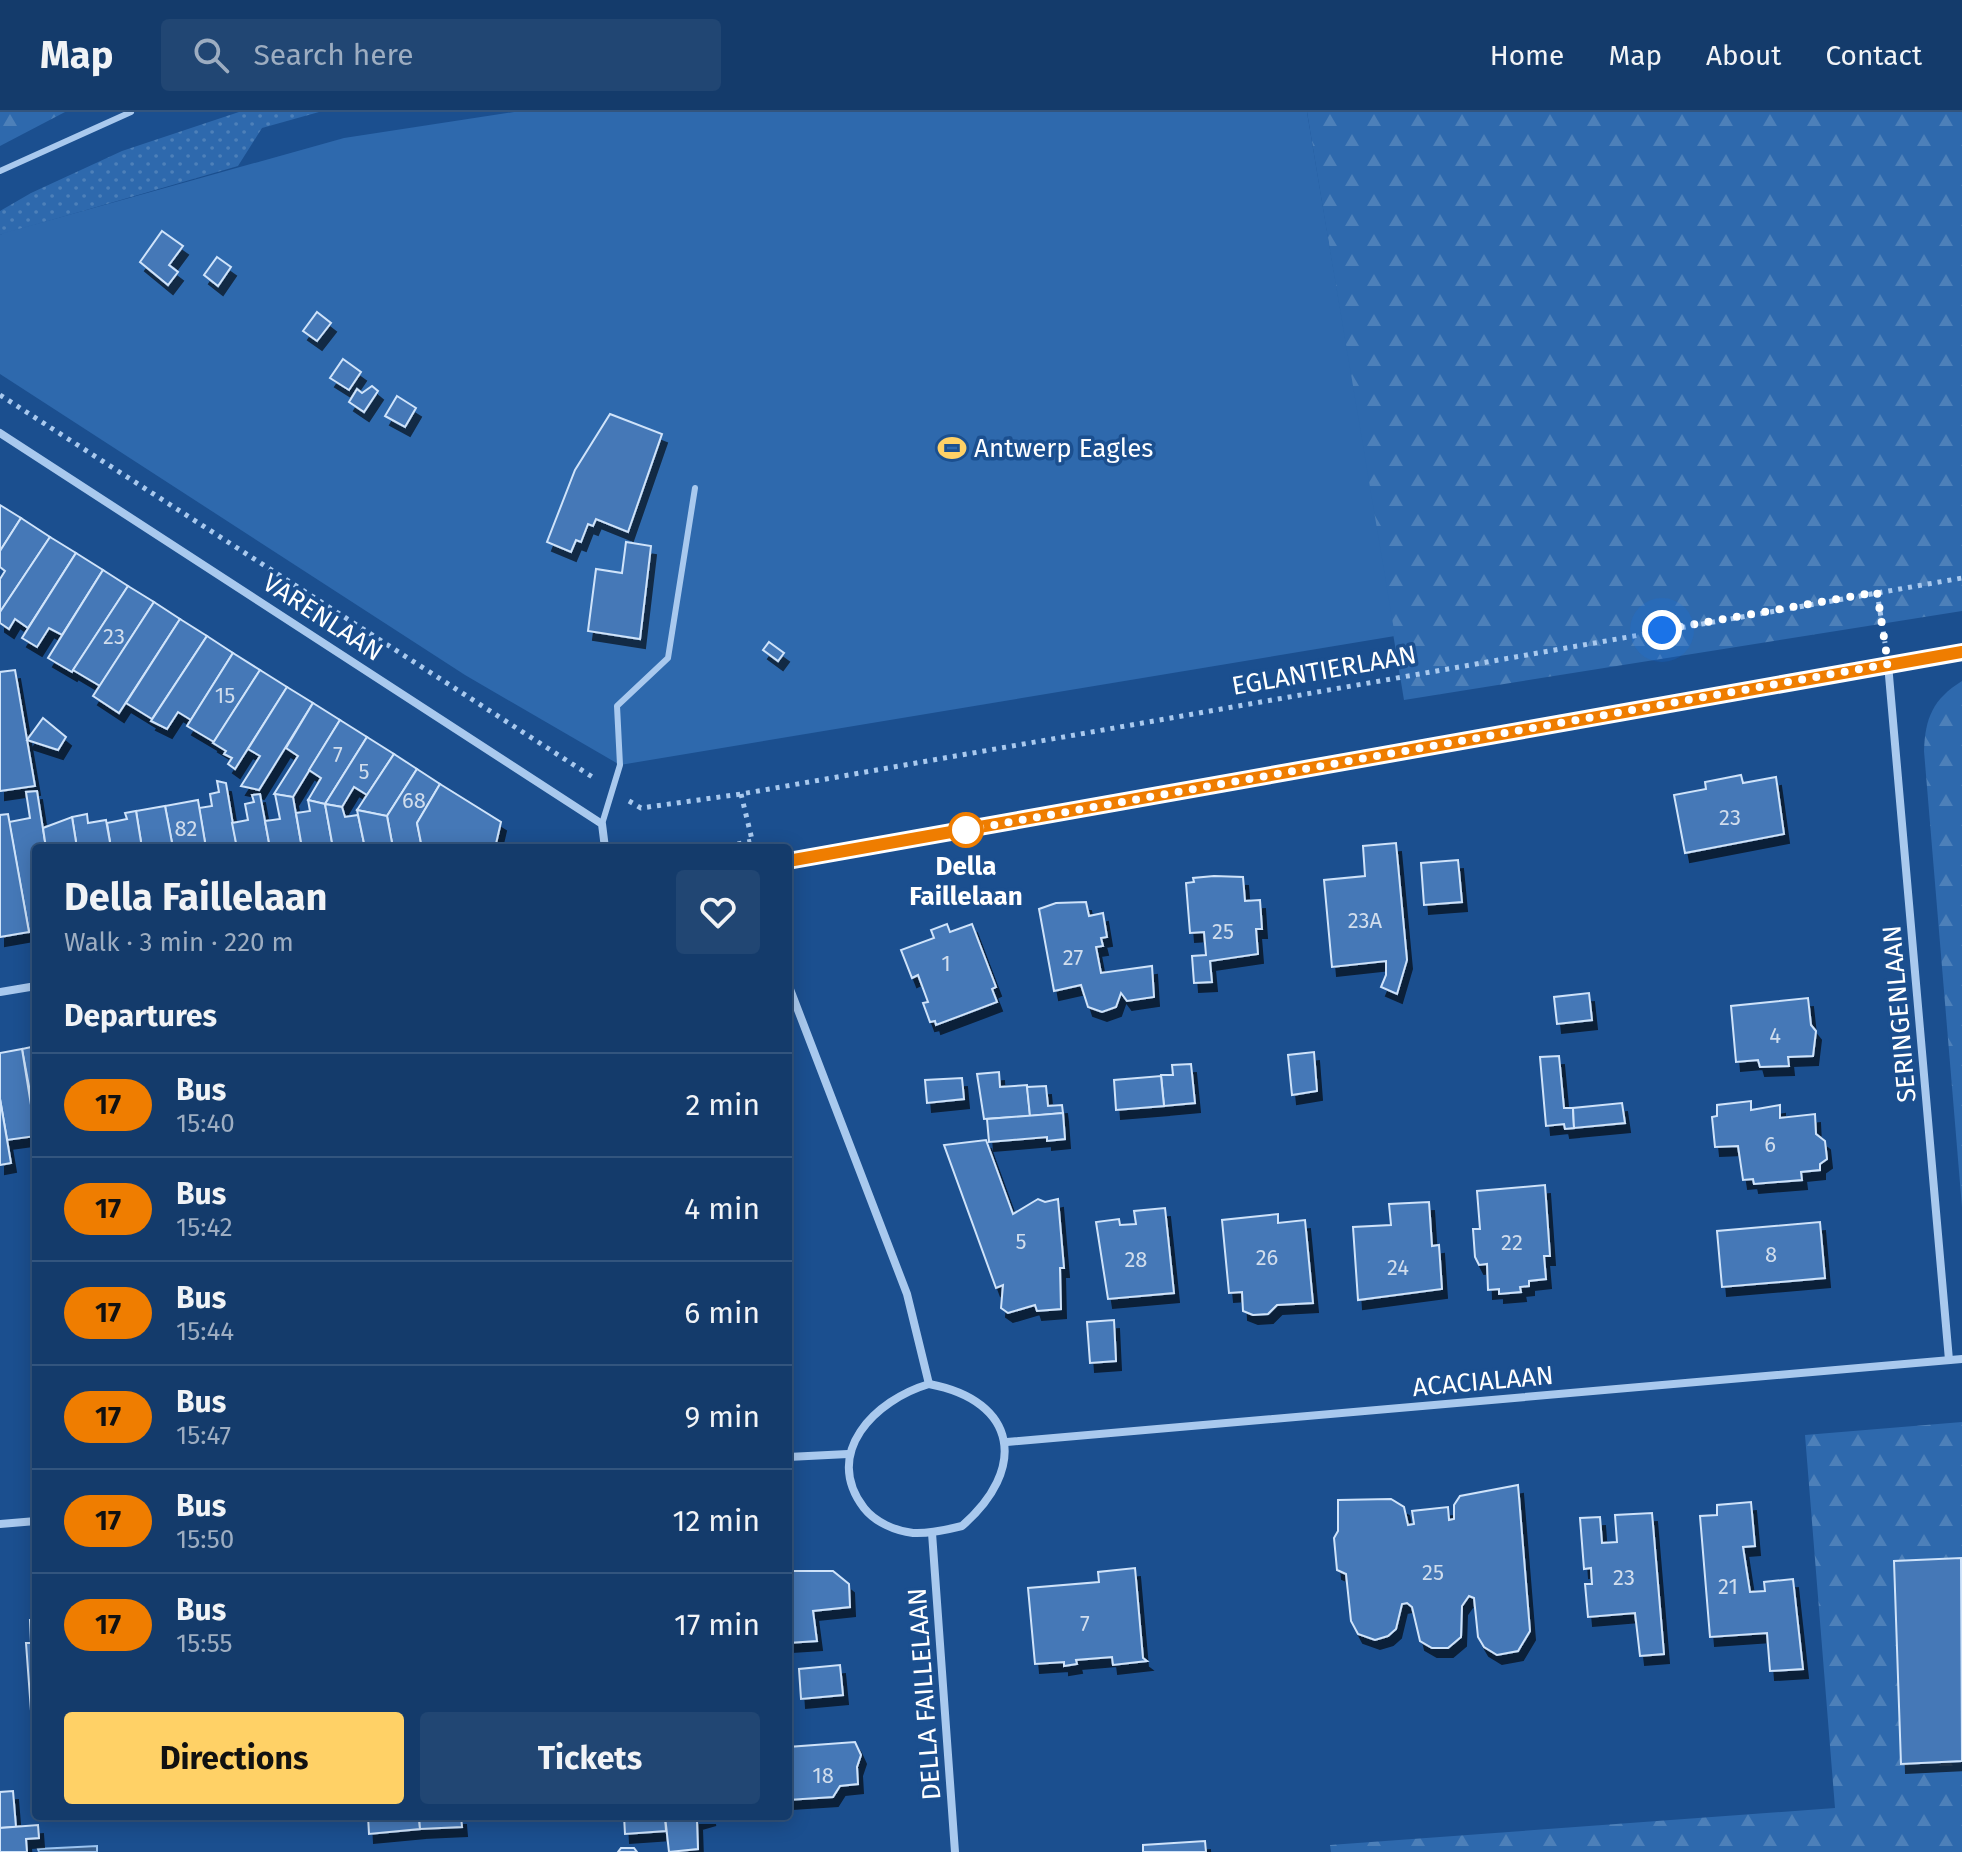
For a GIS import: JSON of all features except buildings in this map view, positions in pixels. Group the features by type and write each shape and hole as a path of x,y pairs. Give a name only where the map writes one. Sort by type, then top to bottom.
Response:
{"street":[{"name":"VARENLAAN","path":"0,433 602,824"},
{"path":"792,860 1962,652"},
{"name":"SERINGENLAAN","path":"1888,664 1949,1360"},
{"path":"602,824 604,844"},
{"path":"0,992 32,987"},
{"path":"792,994 907,1294 929,1384"},
{"name":"ACACIALAAN","path":"1007,1442 1962,1359"},
{"path":"929,1384 956,1389 981,1403 1007,1442 1005,1465 982,1509 962,1526 932,1533 911,1533 870,1516 855,1496 849,1478 848,1454 860,1429 880,1406 904,1391 929,1384"},
{"path":"792,1457 848,1454"},
{"path":"0,1524 32,1521"},
{"name":"DELLA FAILLELAAN","path":"932,1533 955,1852"}],"lane":[{"path":"0,171 131,112"},
{"path":"602,824 620,765 617,706 668,658 695,488"}],"path":[{"name":"EGLANTIERLAAN","path":"0,395 641,808 741,794 1962,578"},
{"path":"1877,592 1888,664"},
{"path":"741,794 753,844"}],"green space":[{"path":"0,112 65,112 0,146"},
{"path":"239,112 319,112 262,128 238,166 0,235 0,211 31,193 122,151"},
{"name":"Antwerp Eagles","path":"514,112 1307,112 1395,636 620,765 465,675 0,374 0,235 344,138"},
{"path":"1307,112 1962,112 1962,611 1404,700"},
{"path":"1962,681 1962,1207 1924,751 1932,710 1944,695"},
{"path":"1962,1422 1962,1852 1331,1852 1330,1845 1835,1808 1805,1435"}],"shaded area":[{"path":"97,1846 97,1852 39,1852 38,1849"}],"bus line":[{"name":"17","path":"792,860 1962,652"}],"place":[{"name":"Antwerp Eagles","path":"952,448"},
{"name":"Della Faillelaan","path":"966,830"}],"route":[{"path":"966,830 1888,664 1877,592 1662,630"}]}
